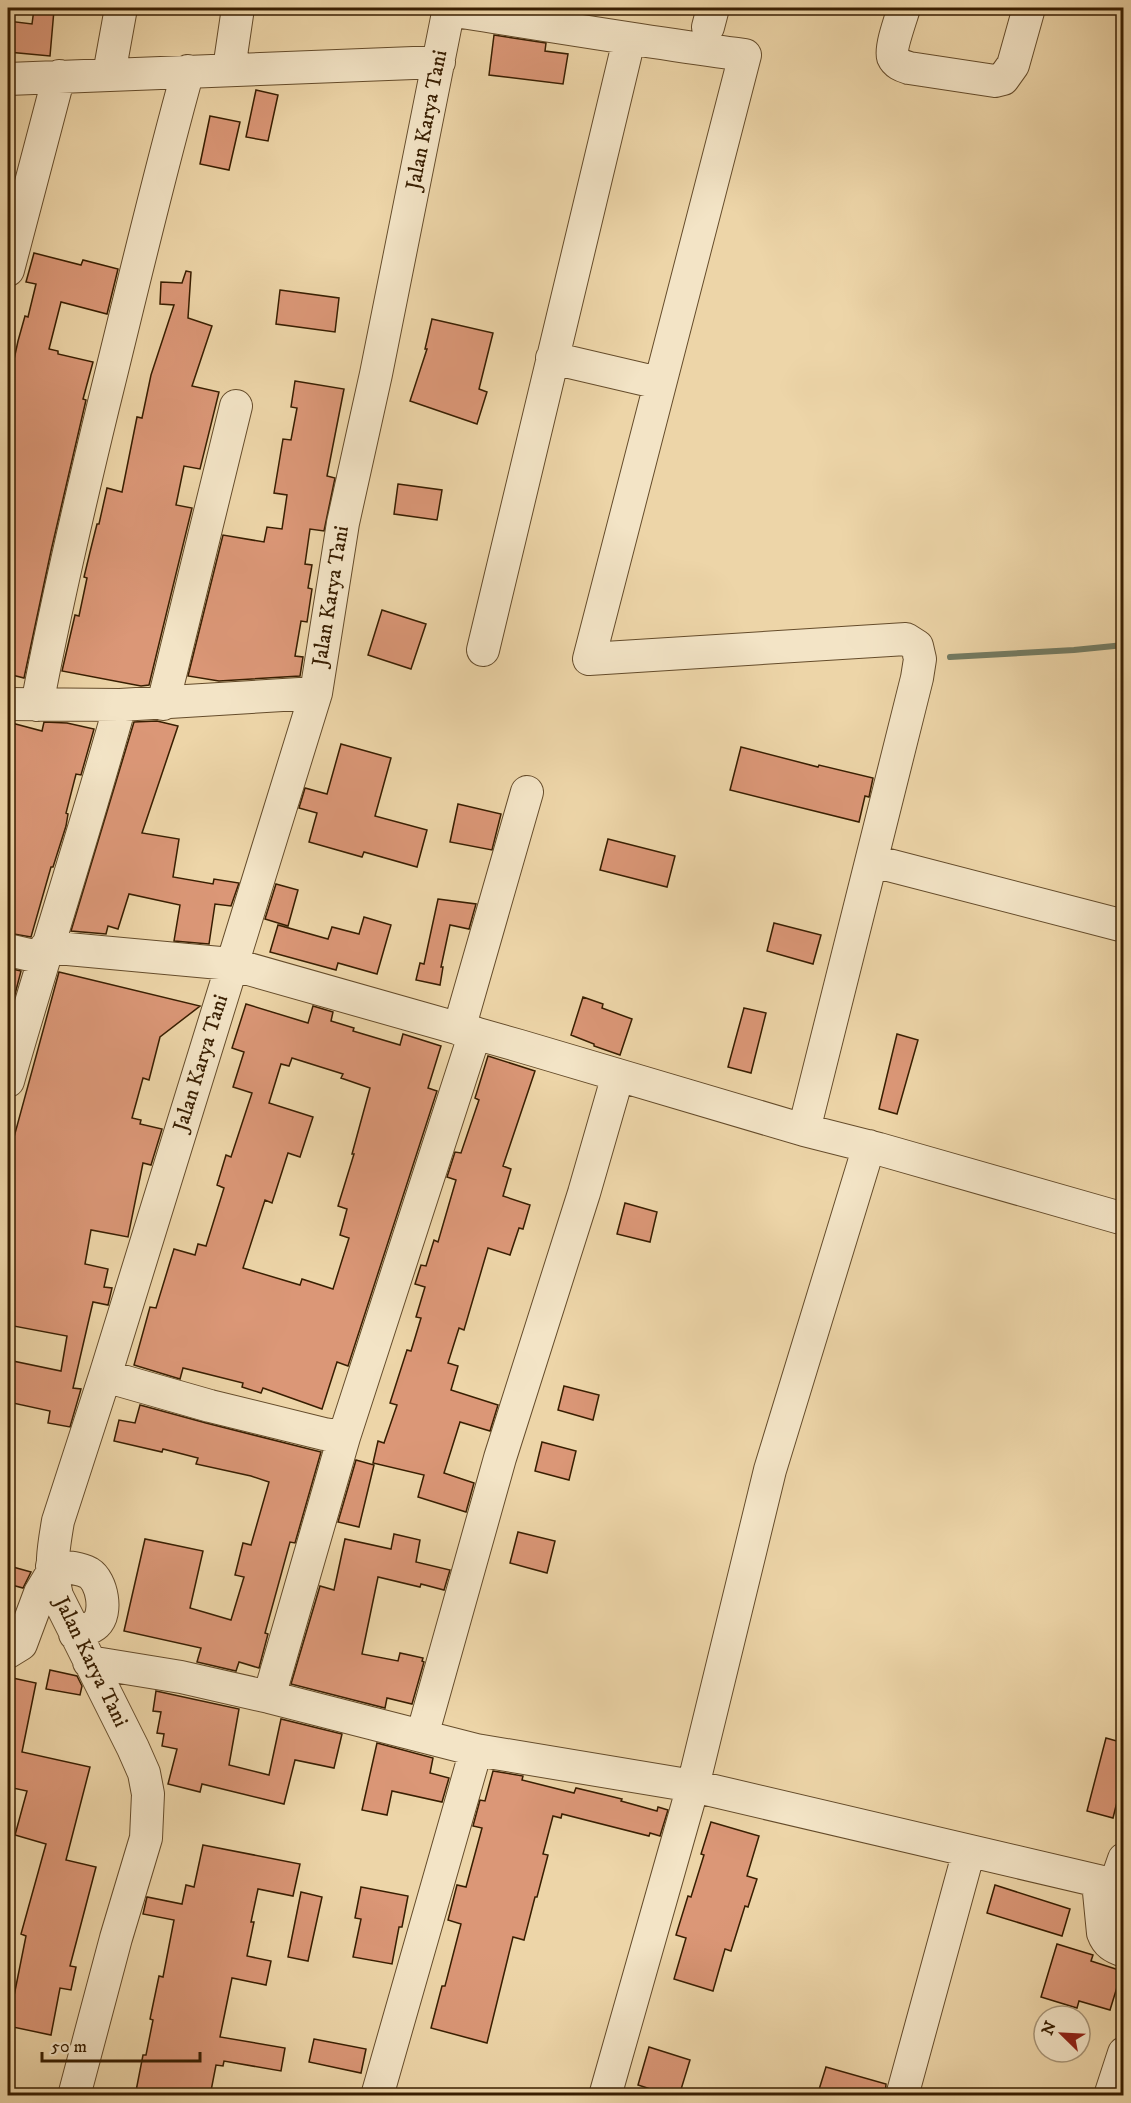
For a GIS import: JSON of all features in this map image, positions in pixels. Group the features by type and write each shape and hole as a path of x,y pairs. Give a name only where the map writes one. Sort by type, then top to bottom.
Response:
{"street":[{"path":"109,74 121,8"},
{"path":"229,69 238,8"},
{"path":"904,8 892,50 893,58 899,64 909,68 995,81 1003,79 1013,65 1029,8"},
{"path":"449,9 591,19 629,40 745,55 589,659 900,640 914,642 920,651 917,678 873,861 804,1130"},
{"name":"Jalan Karya Tani","path":"74,2096 116,1938 146,1838 148,1794 144,1773 57,1596 52,1569 58,1521 316,693 343,523 449,9"},
{"path":"483,650 629,40"},
{"path":"8,78 439,62"},
{"path":"188,71 154,194 54,612 22,704 163,704 316,693"},
{"path":"8,270 59,76"},
{"path":"552,358 659,383"},
{"path":"163,704 236,406"},
{"path":"8,1081 44,953 98,785 120,705"},
{"path":"269,1697 344,1437 467,1031 527,792"},
{"path":"873,861 1124,926"},
{"path":"8,950 231,964 804,1130 869,1146 1124,1219"},
{"path":"422,1736 500,1458 584,1193 618,1075"},
{"path":"605,2096 693,1786 770,1470 869,1146"},
{"path":"105,1376 210,1406 344,1437"},
{"path":"8,1653 21,1644 40,1593 52,1569 80,1569 92,1575 97,1582 103,1606 102,1617 95,1626 75,1634"},
{"path":"89,1662 181,1677 269,1697 476,1750 693,1786 969,1851 1115,1878 1103,1934 1112,1947 1124,1951"},
{"path":"377,2096 476,1750"},
{"path":"902,2096 969,1851"},
{"path":"1110,2096 1124,2053"}],"building":[{"path":"34,9 54,10 50,56 8,52 8,21 32,24"},
{"path":"494,35 546,43 545,51 568,54 563,84 489,75"},
{"path":"256,90 278,95 268,141 246,137"},
{"path":"210,116 240,122 229,170 200,164"},
{"path":"34,253 81,265 83,260 118,269 107,314 61,302 49,349 58,351 58,354 93,362 83,399 86,400 24,678 8,674 8,387 18,341 25,316 28,317 36,284 26,282"},
{"path":"186,271 191,272 188,318 212,326 192,386 219,392 200,469 184,466 176,505 192,508 149,685 141,686 62,671 75,615 79,616 87,578 84,577 107,488 122,492 137,417 142,418 151,375 174,305 160,304 161,282 182,283"},
{"path":"280,290 339,298 335,332 276,324"},
{"path":"432,319 493,333 479,389 487,392 477,424 410,401 427,349 425,349"},
{"path":"295,381 344,389 327,476 335,478 324,531 310,529 305,564 312,565 308,588 312,589 307,622 301,621 295,656 303,657 300,676 219,681 188,676 223,535 264,542 267,527 282,529 287,495 274,493 283,439 291,440 297,408 291,407"},
{"path":"398,484 442,490 437,520 394,514"},
{"path":"382,610 426,624 411,669 368,655"},
{"path":"157,721 178,726 142,833 179,839 173,877 213,884 214,879 239,883 231,906 215,904 209,944 174,941 180,905 129,894 118,929 108,926 106,934 71,931 134,722"},
{"path":"8,722 42,731 44,722 67,723 94,729 81,775 76,774 66,813 68,814 66,826 53,867 51,867 31,937 8,933"},
{"path":"341,744 391,758 375,816 427,830 417,867 364,852 362,857 309,842 317,813 299,808 305,788 327,794"},
{"path":"741,747 818,767 819,765 873,778 869,797 865,796 859,822 730,790"},
{"path":"458,804 501,814 492,850 450,842"},
{"path":"608,839 675,856 667,887 600,870"},
{"path":"276,884 298,890 288,926 265,919"},
{"path":"438,899 476,904 469,929 450,925 441,967 443,967 440,985 416,980 420,963 424,964"},
{"path":"364,917 391,925 377,974 338,963 336,970 270,952 278,925 328,939 332,927 359,934"},
{"path":"774,923 821,935 813,964 767,951"},
{"path":"8,968 21,971 13,1002 8,1001"},
{"path":"59,972 200,1006 160,1037 149,1080 143,1078 132,1118 141,1120 140,1124 162,1129 151,1165 143,1163 128,1237 91,1230 85,1264 108,1269 104,1287 112,1288 108,1305 93,1302 73,1388 81,1389 70,1427 48,1423 50,1411 8,1402 8,1360 61,1371 67,1336 8,1325 8,1159"},
{"path":"583,997 603,1004 602,1008 632,1019 620,1055 571,1035"},
{"path":"246,1004 308,1023 313,1006 333,1012 331,1021 354,1028 353,1031 400,1045 403,1034 441,1046 428,1088 437,1091 348,1366 337,1362 322,1409 263,1388 261,1393 242,1387 243,1383 183,1368 180,1379 134,1365 150,1307 156,1308 174,1249 195,1255 198,1244 206,1246 224,1188 217,1185 226,1155 231,1157 252,1093 233,1087 244,1052 232,1048","holes":["292,1058 343,1074 341,1078 370,1088 352,1154 354,1154 338,1206 347,1209 340,1235 349,1238 333,1289 302,1279 300,1285 243,1268 265,1200 272,1203 288,1153 300,1157 313,1117 269,1103 281,1064 289,1066"]},
{"path":"744,1008 766,1013 751,1073 728,1067"},
{"path":"897,1034 918,1040 897,1114 879,1109"},
{"path":"488,1056 535,1071 503,1166 511,1169 503,1196 530,1205 523,1229 519,1228 510,1255 488,1248 464,1330 459,1328 448,1363 458,1366 451,1390 498,1405 490,1431 460,1422 444,1473 474,1483 466,1512 418,1497 424,1475 373,1463 378,1441 384,1443 397,1405 390,1403 407,1350 411,1351 421,1318 416,1317 425,1287 415,1284 421,1265 426,1266 434,1240 438,1242 456,1180 447,1177 455,1152 461,1153 479,1100 475,1098"},
{"path":"625,1203 657,1212 650,1242 617,1234"},
{"path":"564,1386 599,1395 593,1420 558,1410"},
{"path":"140,1405 321,1452 295,1543 290,1542 265,1633 268,1634 259,1668 239,1662 236,1671 197,1662 201,1648 124,1631 145,1539 203,1551 190,1608 231,1620 244,1577 235,1575 243,1543 251,1545 269,1482 196,1464 198,1458 163,1449 162,1452 114,1441 119,1420 135,1423"},
{"path":"542,1442 576,1451 569,1480 535,1471"},
{"path":"356,1460 374,1465 359,1527 338,1522"},
{"path":"518,1532 555,1541 547,1573 510,1563"},
{"path":"394,1534 420,1540 416,1562 450,1570 444,1590 378,1577 362,1654 398,1661 400,1653 423,1658 424,1662 412,1704 387,1698 385,1708 291,1684 320,1586 334,1590 345,1539 391,1549"},
{"path":"13,1567 31,1572 23,1588 8,1584"},
{"path":"50,1670 77,1676 82,1686 80,1695 46,1689"},
{"path":"8,1677 36,1683 22,1752 90,1767 66,1860 96,1867 70,1966 76,1967 71,1990 60,1988 51,2035 8,2026 26,1936 21,1934 46,1844 15,1835 27,1791 8,1787"},
{"path":"156,1691 239,1709 229,1765 269,1775 281,1719 342,1734 334,1768 295,1760 284,1804 202,1784 200,1792 168,1784 177,1749 162,1746 164,1734 157,1733 161,1712 153,1711"},
{"path":"1106,1738 1124,1743 1124,1774 1113,1818 1087,1811"},
{"path":"377,1743 433,1758 430,1773 449,1778 442,1802 392,1791 387,1815 362,1810"},
{"path":"493,1771 523,1776 522,1780 574,1793 576,1788 622,1799 621,1801 657,1811 658,1807 668,1810 660,1836 650,1833 649,1836 562,1814 561,1818 553,1816 543,1854 548,1855 537,1897 535,1897 524,1940 513,1937 487,2043 431,2028 442,1986 445,1986 461,1924 448,1920 457,1885 466,1887 482,1828 473,1826 480,1800 485,1801"},
{"path":"711,1822 759,1836 747,1876 757,1879 748,1907 745,1906 731,1951 725,1949 713,1991 674,1979 686,1938 676,1935 688,1896 691,1897"},
{"path":"203,1845 300,1864 293,1896 258,1889 247,1956 271,1961 266,1985 232,1978 220,2037 285,2048 281,2071 224,2061 223,2066 216,2065 210,2096 135,2096 153,2020 150,2019 159,1976 163,1977 174,1920 143,1914 147,1897 182,1904 186,1885 194,1887"},
{"path":"995,1885 1070,1909 1062,1936 987,1913"},
{"path":"361,1887 408,1896 392,1964 353,1957 361,1919 355,1918"},
{"path":"301,1892 322,1897 308,1961 288,1957"},
{"path":"1057,1944 1093,1955 1091,1961 1122,1971 1110,2010 1079,2001 1078,2004 1064,2004 1041,1997"},
{"path":"314,2039 366,2049 361,2073 309,2062"},
{"path":"649,2047 690,2060 679,2096 672,2096 638,2085"},
{"path":"826,2067 886,2084 885,2096 817,2096"}],"waterway":[{"path":"950,657 1124,645"}]}
